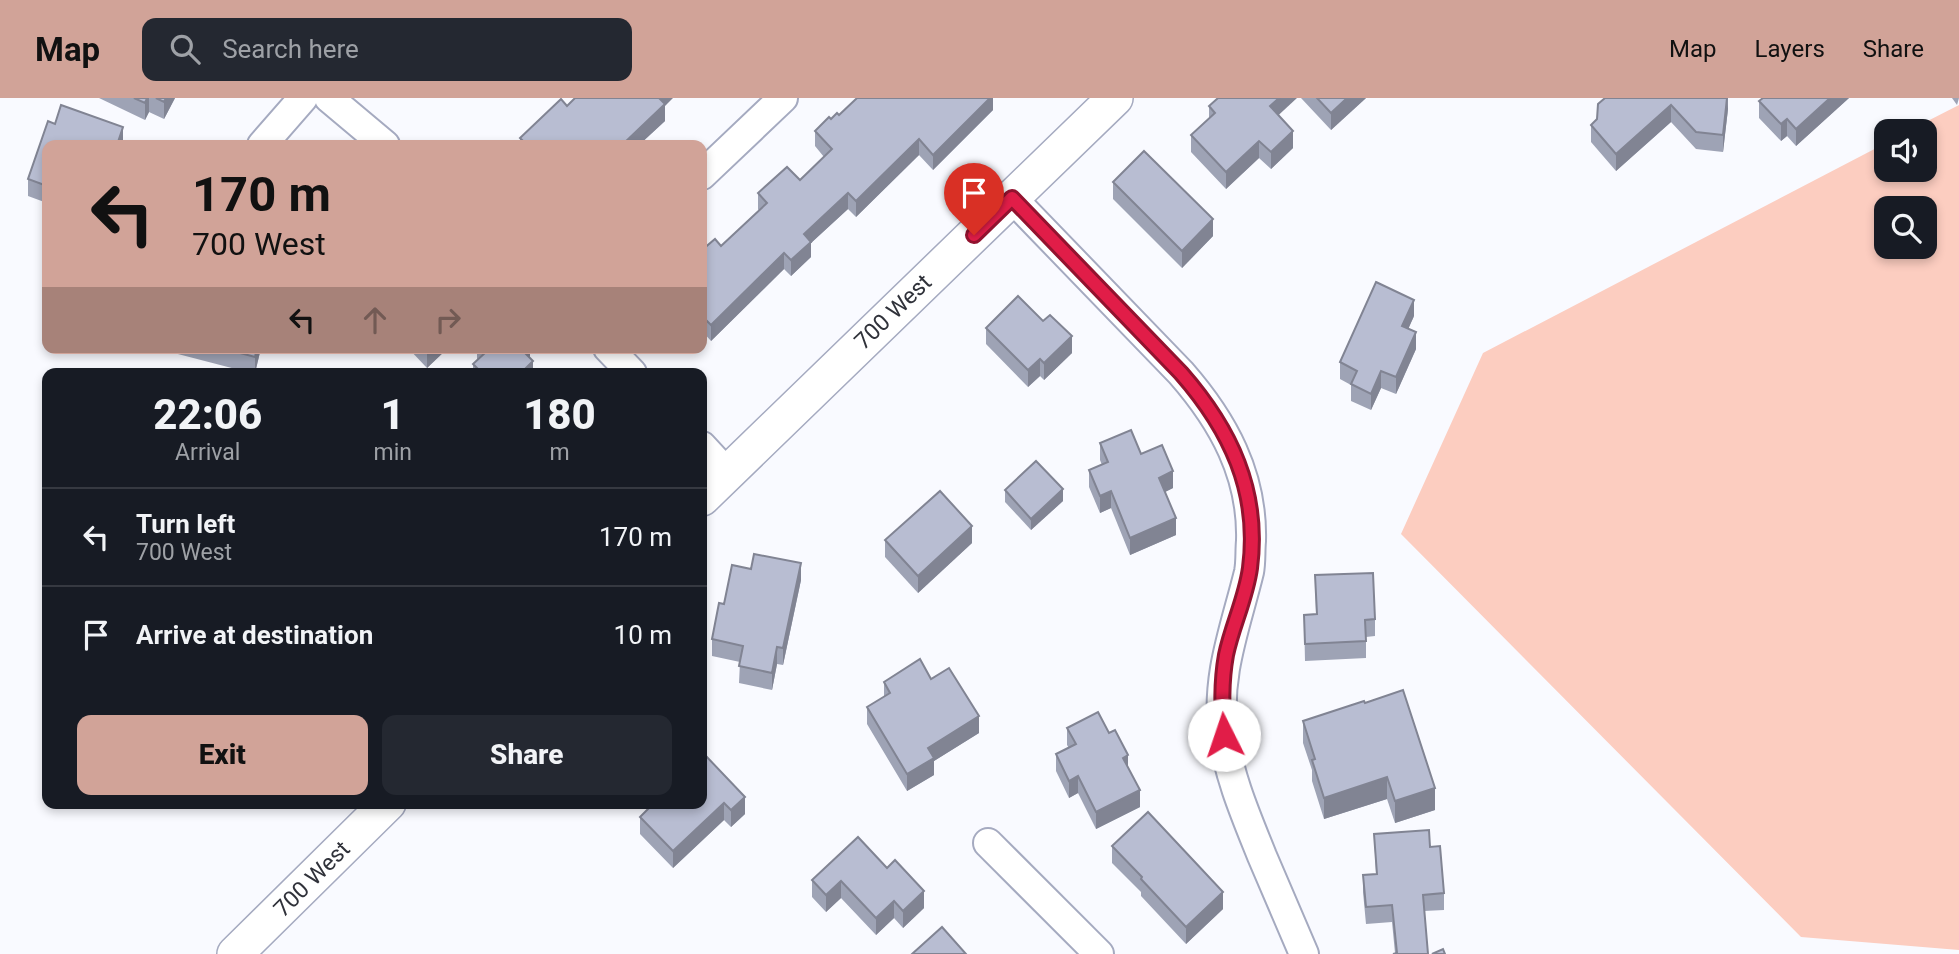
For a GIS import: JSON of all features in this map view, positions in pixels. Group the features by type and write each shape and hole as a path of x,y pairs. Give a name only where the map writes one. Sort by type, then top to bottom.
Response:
{"street":[{"path":"266,140 303,98"},
{"path":"329,98 380,140"},
{"path":"707,170 783,98"},
{"name":"700 West","path":"707,493 1115,98"},
{"path":"1012,198 1207,402 1228,437 1244,478 1251,523 1250,568 1227,654 1221,694 1224,735 1232,779 1304,954"},
{"path":"614,354 627,368"},
{"path":"707,451 727,472"},
{"name":"700 West","path":"235,954 382,809"},
{"path":"988,843 1098,954"}],"shaded area":[{"path":"1959,105 1959,950 1801,937 1401,534 1483,353 1874,149 1874,182 1937,182 1937,119 1932,119"}],"building":[{"path":"134,98 147,98 145,103"},
{"path":"575,98 659,98 665,104 627,140 520,138 561,99 567,106"},
{"path":"857,98 990,98 933,155 919,139 856,201 848,193 804,234 811,242 791,260 784,253 711,325 707,321 707,246 715,239 721,246 767,203 758,193 787,167 800,180 832,149 815,131 829,117 831,119 837,113 839,115"},
{"path":"1218,98 1279,98 1270,106 1293,131 1271,152 1259,141 1226,172 1191,135 1215,113 1209,106"},
{"path":"1317,98 1347,98 1331,113"},
{"path":"1605,98 1727,98 1723,135 1696,132 1671,105 1616,154 1591,125 1597,119 1598,104"},
{"path":"1763,98 1830,98 1796,129 1787,119 1781,124 1759,101"},
{"path":"61,105 123,127 119,140 42,140 42,184 28,179 48,121 55,124"},
{"path":"1144,151 1213,219 1182,251 1113,182"},
{"path":"1376,282 1414,300 1402,326 1416,332 1396,377 1381,371 1371,394 1351,384 1357,371 1340,362"},
{"path":"1018,296 1043,321 1050,315 1072,336 1044,363 1040,359 1028,370 986,328"},
{"path":"484,354 526,354 533,361 526,368 477,368 473,364"},
{"path":"1131,430 1141,454 1162,445 1173,471 1159,478 1176,518 1130,538 1111,491 1100,496 1089,470 1108,462 1100,443"},
{"path":"1036,461 1063,489 1031,519 1005,490"},
{"path":"940,491 972,526 918,576 885,540"},
{"path":"754,554 801,563 783,648 777,647 772,673 739,666 743,646 712,639 719,603 724,604 732,565 751,569"},
{"path":"1373,573 1375,619 1365,620 1366,641 1305,644 1304,615 1317,614 1315,575"},
{"path":"920,659 931,679 949,668 979,716 928,748 934,758 907,774 867,707 890,693 884,682"},
{"path":"1403,690 1435,788 1395,801 1387,777 1324,798 1303,721"},
{"path":"1098,712 1109,733 1115,730 1128,755 1123,758 1140,790 1096,812 1078,776 1069,781 1056,754 1076,744 1067,728"},
{"path":"707,757 745,797 731,810 724,803 673,851 640,817 648,809 707,809"},
{"path":"1148,812 1223,892 1186,927 1112,846"},
{"path":"1429,830 1430,847 1440,846 1444,893 1423,895 1428,954 1393,954 1397,953 1392,905 1366,907 1363,875 1377,874 1374,834"},
{"path":"858,837 887,868 895,860 924,891 903,911 894,901 876,918 841,881 826,895 812,880"},
{"path":"942,927 966,954 912,954"},
{"path":"1443,949 1445,954 1432,954"}],"route":[{"path":"974,235 1012,198 1181,373 1207,402 1228,437 1244,478 1251,523 1250,568 1227,654 1221,694 1224,735"}]}
